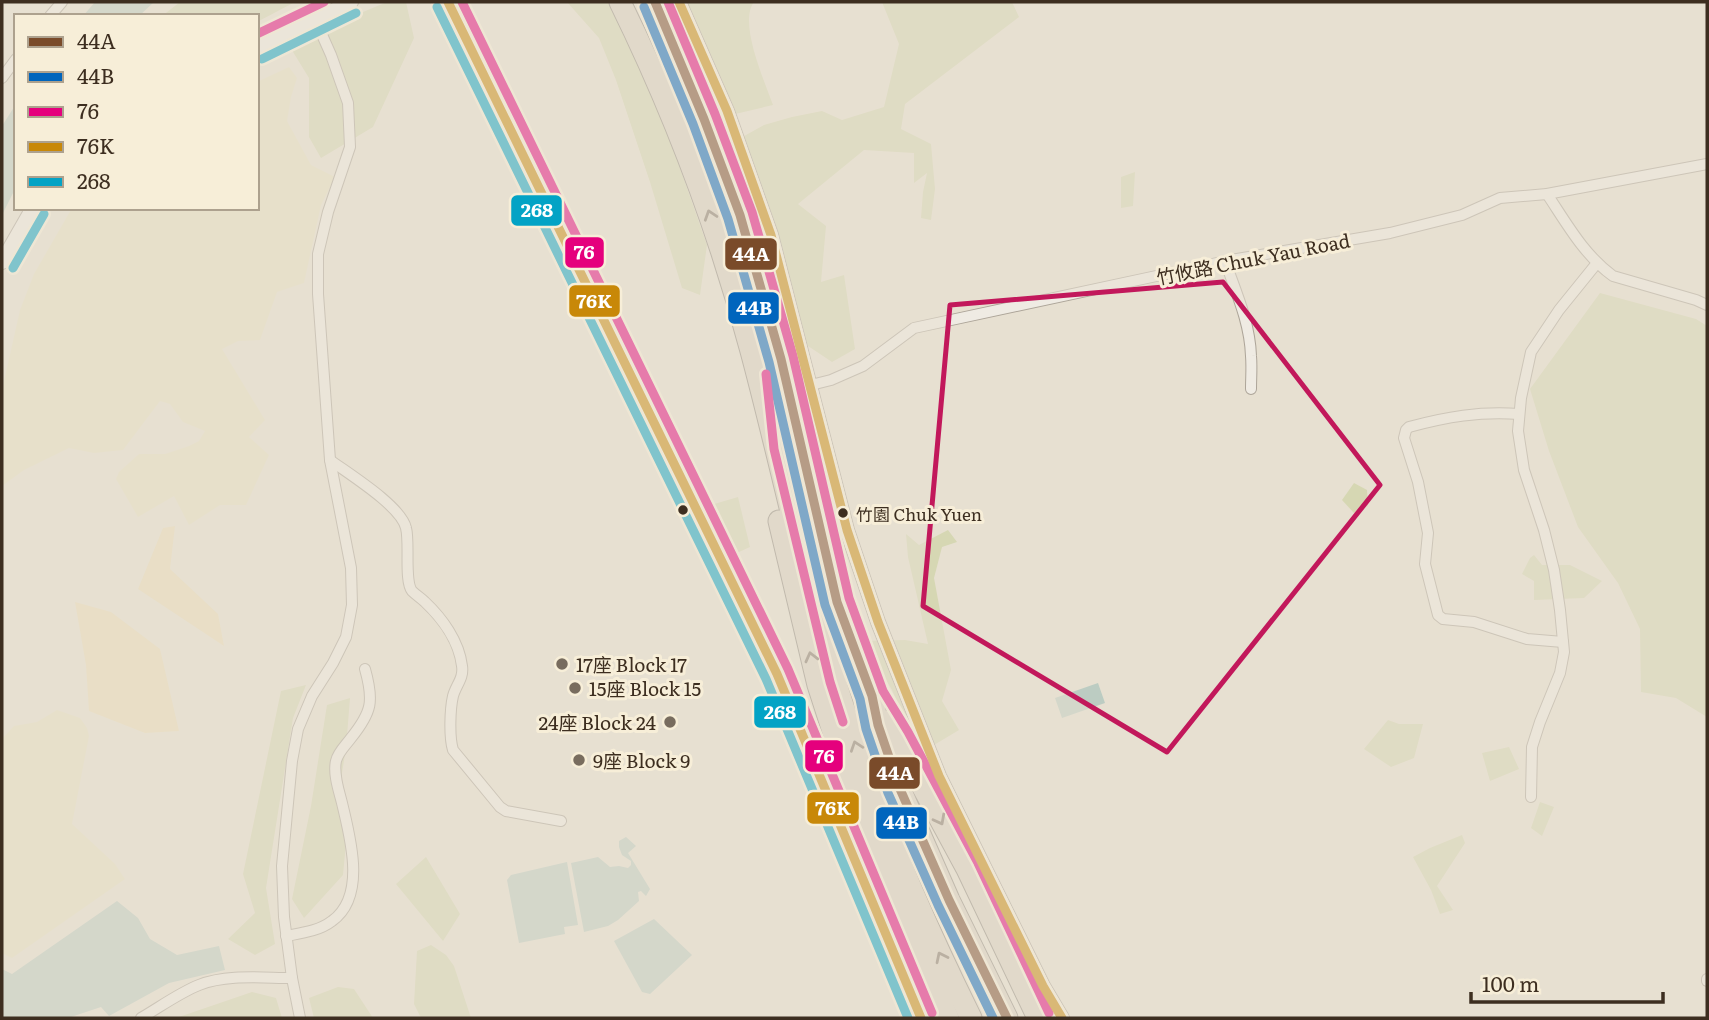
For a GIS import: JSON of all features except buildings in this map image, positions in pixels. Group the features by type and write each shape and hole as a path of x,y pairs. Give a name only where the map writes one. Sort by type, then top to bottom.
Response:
{"highway":[{"path":"620,2 673,120 706,203 730,278 751,351 822,636 875,802 907,882 971,1018"},
{"path":"655,2 704,119 740,215 781,359 837,602 872,696 878,726 900,789 949,900 1007,1018"},
{"path":"751,351 762,451 818,685 869,832 948,1018"},
{"path":"872,696 967,869 1038,1018"}],"main road":[{"path":"448,2 778,674 921,1018"}],"street":[{"path":"259,47 351,2"},
{"path":"679,2 727,111 771,235 847,530 878,622 939,776 1043,986 1062,1018"},
{"path":"300,1018 286,936 282,866 292,761 298,729 312,696 346,637 352,605 351,568 330,460 318,294 318,254 328,212 350,147 348,103 315,19"},
{"path":"2,78 14,62"},
{"name":"竹攸路 Chuk Yau Road","path":"811,386 863,366 914,328 1225,261 1390,233 1462,215 1500,198 1547,194 1707,164"},
{"path":"1547,194 1587,253 1613,276 1707,305"},
{"path":"2,262 32,210"},
{"path":"1225,261 1244,312 1249,336 1251,389"},
{"path":"1531,797 1532,747 1560,673 1563,642 1554,570 1524,470 1518,414 1531,352 1559,310 1597,263"},
{"path":"1518,414 1475,413 1439,419 1406,430 1404,438 1419,482 1428,533 1425,564 1438,615 1443,619 1474,622 1527,639 1563,642"},
{"path":"330,460 402,517 406,528 408,582 411,590 442,618 462,665 462,678 453,697 450,733 453,750 506,811 561,821"},
{"path":"286,936 315,930 334,920 344,907 352,888 352,844 336,775 336,762 371,704 365,669"},
{"path":"141,1018 197,986 211,981 292,978"}],"highlighted area":[{"path":"1223,282 1380,485 1167,752 923,606 950,305"}],"shaded area":[{"path":"95,2 154,2 141,14 85,14"},
{"path":"289,67 297,78 287,121 311,165 335,177 321,205 304,283 277,292 260,340 238,341 222,349 265,420 249,437 269,455 246,505 220,505 189,525 174,496 138,517 116,479 119,472 139,454 165,454 189,446 199,441 205,431 183,422 170,404 160,401 123,450 94,453 69,448 24,470 2,486 2,390 20,310 34,274 71,210 259,210 259,81"},
{"path":"14,107 14,191 2,215 2,126"},
{"path":"1098,683 1105,703 1062,718 1055,698"},
{"path":"57,710 80,718 89,736 72,824 115,864 125,879 12,958 2,953 2,739 14,726 37,722"},
{"path":"626,837 636,846 628,853 650,889 646,896 641,891 638,892 639,901 618,920 608,926 584,932 571,863 598,857 610,867 628,868 631,861 622,855 619,847 619,841"},
{"path":"567,862 578,925 564,927 565,934 519,943 507,880 511,875"},
{"path":"117,901 138,918 150,939 177,955 219,946 225,970 169,983 109,1016 101,1007 68,1018 2,1018 2,969 12,974"},
{"path":"654,919 692,955 650,994 642,992 614,941"}],"green space":[{"path":"180,2 295,2 259,21 259,14 165,14"},
{"path":"387,2 406,2 414,38 373,127 321,158 309,137 309,78 290,47"},
{"path":"567,2 609,2 616,13 666,128 707,245 700,295 682,288 650,182 599,38"},
{"path":"667,2 754,2 749,24 751,38 773,105 718,118"},
{"path":"882,2 1012,2 1019,17 905,104 901,129 931,144 935,189 931,220 921,218 927,173 914,183 914,153 864,150 798,204 826,226 821,282 844,275 855,349 832,362 784,330 728,145 764,125 792,117 822,111 842,120 884,107 899,44"},
{"path":"1135,172 1133,206 1121,208 1121,177"},
{"path":"1600,293 1696,319 1707,326 1707,717 1676,698 1641,692 1640,629 1618,583 1578,527 1549,451 1530,389"},
{"path":"1354,483 1367,490 1368,506 1354,513 1342,500"},
{"path":"738,497 750,547 728,557 704,507"},
{"path":"948,530 957,542 942,547 934,578 951,670 942,701 959,730 919,754 892,690 863,641 905,640 928,644 908,557 906,534 919,545"},
{"path":"1534,555 1542,565 1570,565 1602,581 1584,598 1534,600 1534,581 1522,574"},
{"path":"306,685 293,718 266,888 275,944 255,955 228,939 255,913 243,874 281,691"},
{"path":"350,698 346,748 337,804 346,843 343,875 304,918 292,899 311,806 327,705"},
{"path":"1388,720 1399,724 1423,724 1414,758 1391,767 1364,749"},
{"path":"1509,747 1519,769 1490,781 1482,753"},
{"path":"1540,802 1554,807 1542,836 1531,828"},
{"path":"1462,835 1465,843 1437,886 1453,910 1440,914 1431,890 1413,857"},
{"path":"426,857 460,914 443,941 396,884"},
{"path":"431,945 446,955 454,966 471,1018 421,1018 414,1004 417,951"},
{"path":"338,987 354,989 373,1018 314,1018 309,998"},
{"path":"252,992 276,998 282,1018 176,1018"}],"sand":[{"path":"175,526 170,569 218,614 224,646 138,589 163,528"},
{"path":"75,602 111,612 160,649 179,731 145,733 89,711 86,665"}],"transit line":[{"name":"76","path":"259,33 324,2"},
{"name":"76K","path":"448,2 777,674 921,1018"},
{"name":"76","path":"462,2 788,669 932,1013"},
{"name":"44A","path":"655,2 704,119 740,215 781,359 837,602 872,696 878,725 900,789 949,900 1007,1018"},
{"name":"76","path":"668,2 752,212 793,356 849,598 883,691 978,863 1049,1013"},
{"name":"76K","path":"679,2 727,111 771,235 847,530 878,622 939,776 1043,986 1062,1018"},
{"name":"268","path":"437,7 766,679 908,1018"},
{"name":"44B","path":"644,7 693,124 728,219 769,362 825,605 860,699 866,729 888,793 993,1018"},
{"name":"268","path":"262,59 356,13"},
{"name":"268","path":"13,268 44,214"},
{"name":"76","path":"766,374 774,449 830,682 843,722"}],"place":[{"name":"竹園 Chuk Yuen","path":"843,513"},
{"name":"17座 Block 17","path":"562,664"},
{"name":"15座 Block 15","path":"575,688"},
{"name":"24座 Block 24","path":"670,722"},
{"name":"9座 Block 9","path":"579,760"}]}
